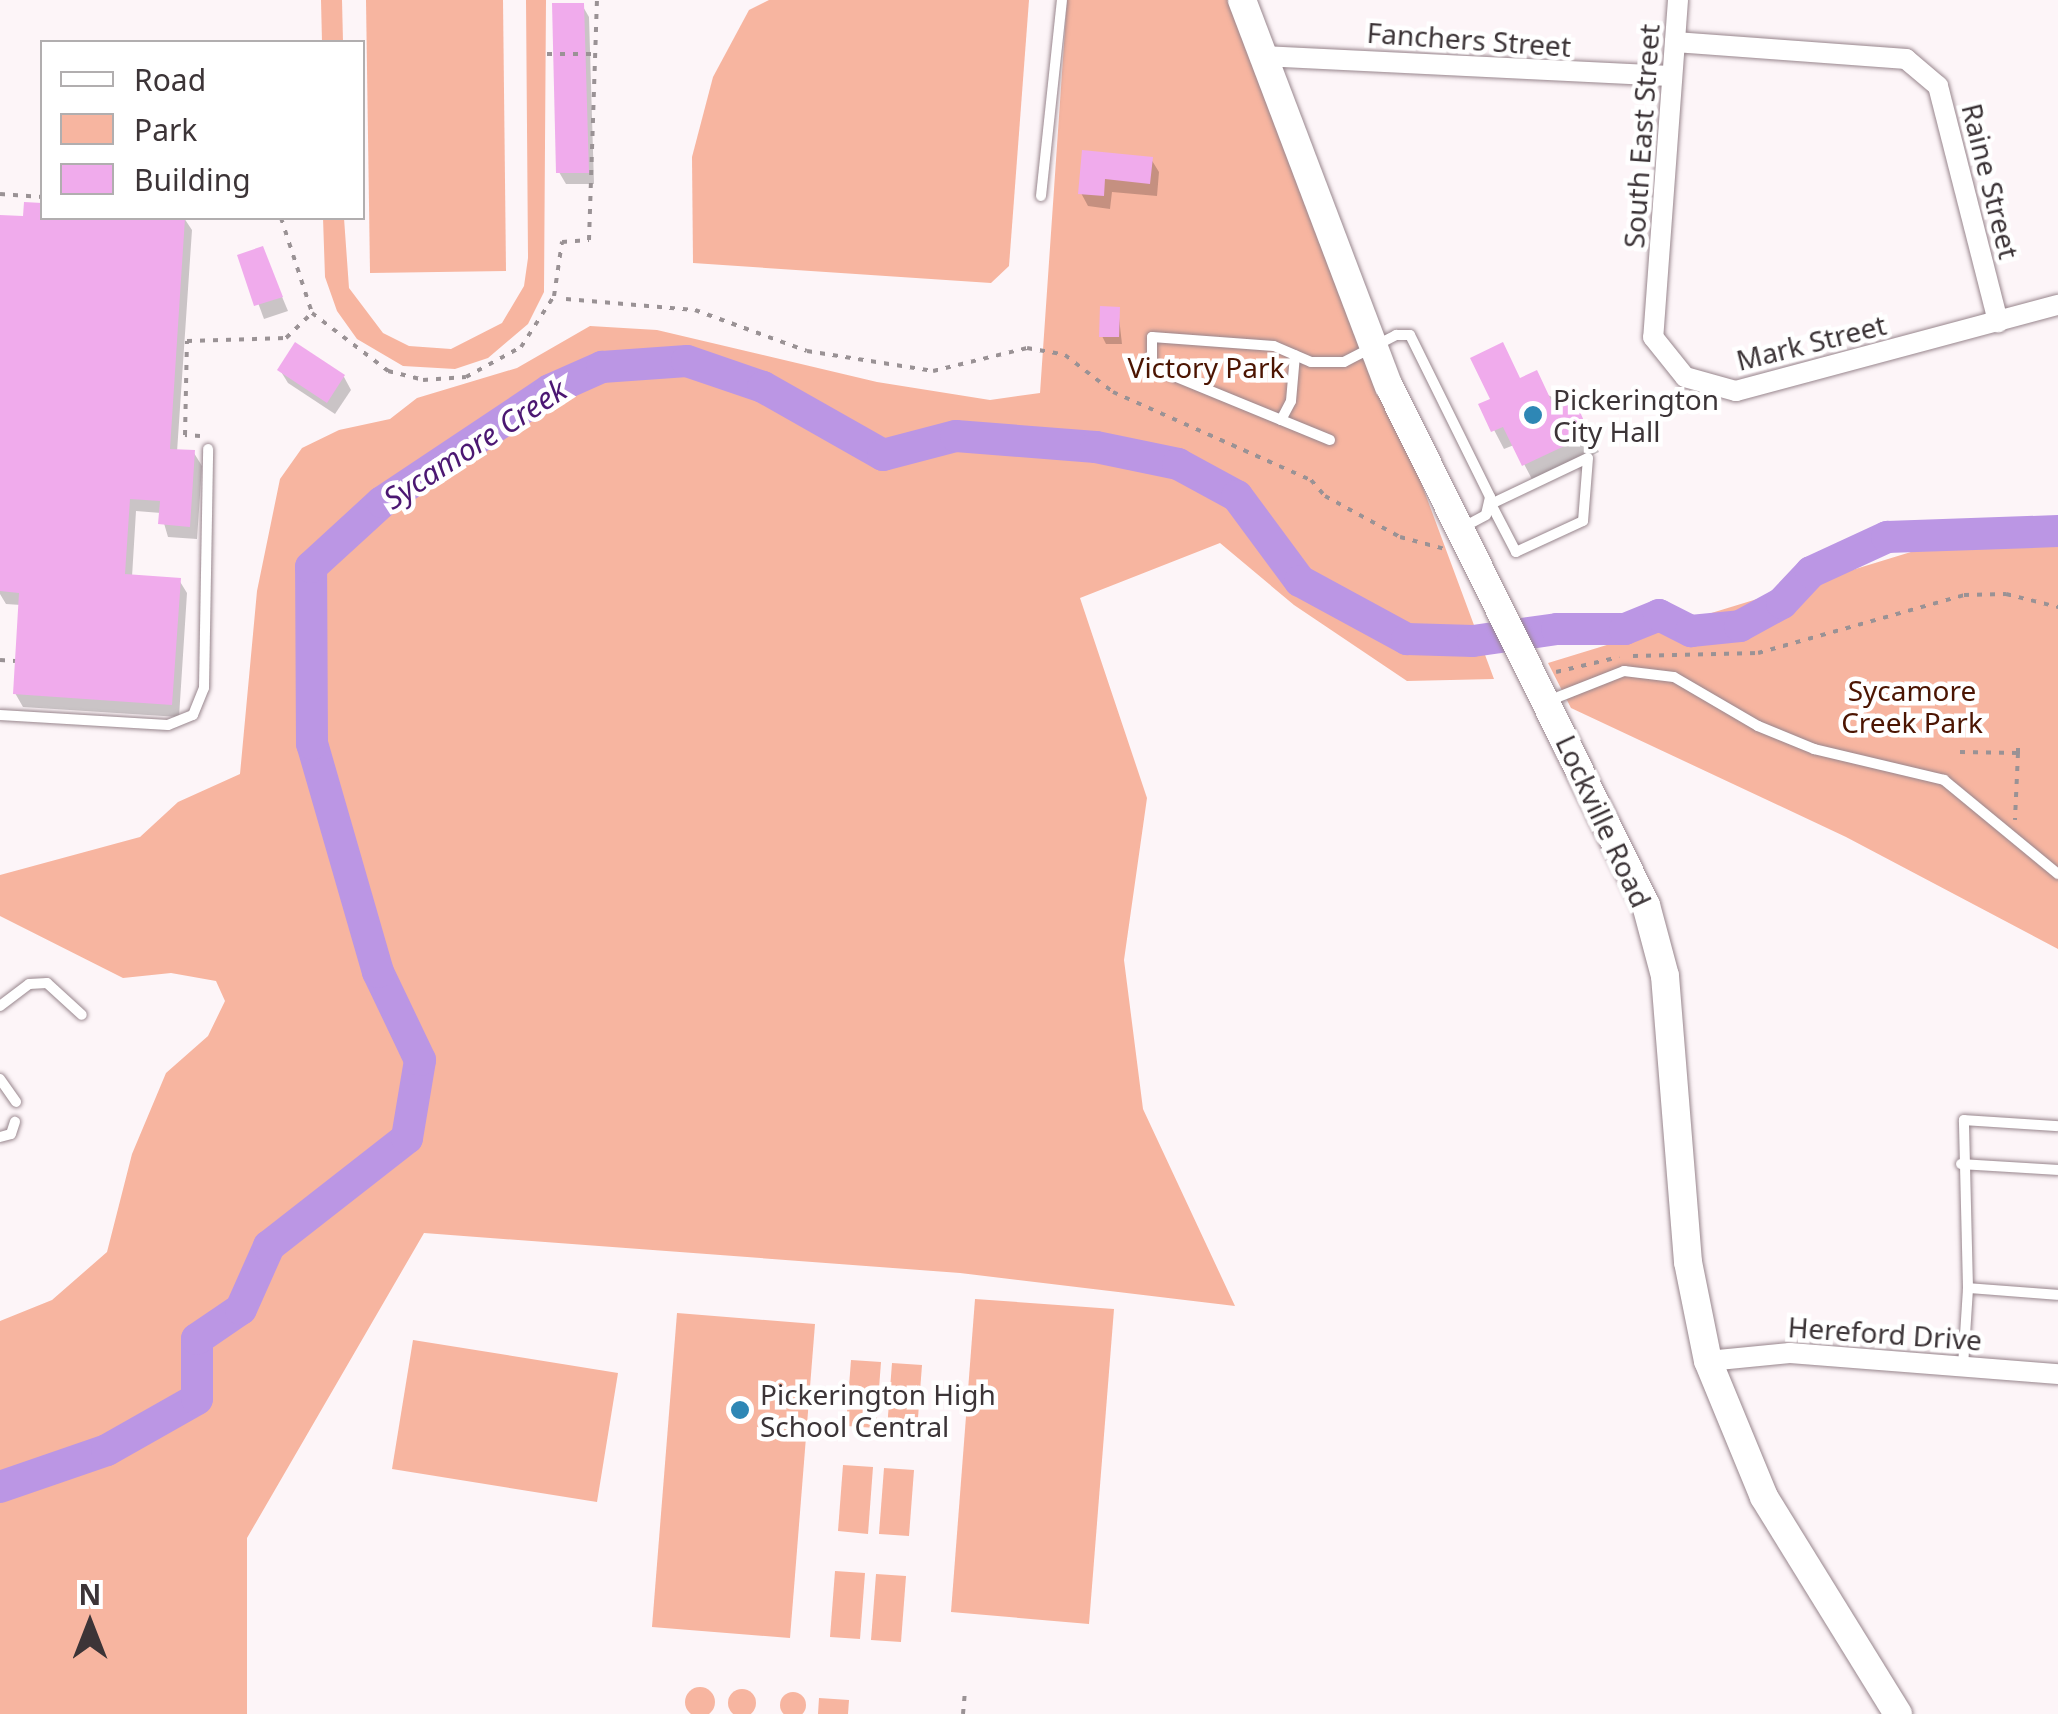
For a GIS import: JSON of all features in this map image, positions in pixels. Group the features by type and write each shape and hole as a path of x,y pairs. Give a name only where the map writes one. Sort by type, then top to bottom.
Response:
{"main road":[{"name":"Lockville Road","path":"1242,0 1373,344 1465,540 1543,680 1635,879 1662,958 1688,1262 1708,1361 1764,1497 1898,1714"}],"street":[{"name":"South East Street","path":"1658,276 1678,0"},
{"name":"Raine Street","path":"1675,42 1906,59 1938,86 1998,322"},
{"name":"Fanchers Street","path":"1262,56 1671,76"},
{"name":"Mark Street","path":"1658,276 1654,336 1685,377 1736,392 2058,306"},
{"name":"Hereford Drive","path":"1708,1361 1776,1353 2058,1374"}],"lane":[{"path":"1041,196 1062,0"},
{"path":"1330,440 1152,367 1152,336 1274,346 1295,354 1344,362 1373,344 1403,334 1414,340 1492,504 1516,552 1583,521 1588,458 1492,504 1465,540"},
{"path":"1281,420 1291,401 1295,354"},
{"path":"0,715 168,725 194,715 204,688 208,449"},
{"path":"1543,680 1624,671 1674,677 1758,726 1814,749 1944,780 2058,874"},
{"path":"0,1006 29,984 47,983 82,1014"},
{"path":"0,1080 16,1102"},
{"path":"1964,1366 1968,1288 1961,1164 1964,1120 2058,1126"},
{"path":"0,1137 12,1134 15,1122"},
{"path":"1961,1164 2058,1170"},
{"path":"1968,1288 2058,1295"}],"path":[{"path":"282,220 312,313 388,371 424,380 466,378 521,348 554,296 562,242 589,240 592,54 597,0"},
{"path":"547,54 592,54"},
{"path":"0,194 40,197"},
{"path":"566,299 694,310 807,351 933,371 1027,348 1065,356 1113,392 1311,480 1386,530 1425,547 1465,540"},
{"path":"208,449 207,437 185,435 187,341 286,338 312,313"},
{"path":"1543,680 1622,656 1758,653 1964,595 2006,594 2058,608"},
{"path":"0,660 15,662"},
{"path":"2011,836 2018,740"},
{"path":"1960,752 2018,753"},
{"path":"963,1714 965,1690"}],"green space":[{"path":"321,0 342,0 343,40 322,40"},
{"path":"366,0 503,0 506,271 370,273"},
{"path":"526,0 546,0 544,292 528,324 488,358 455,369 403,366 357,339 337,311 325,277 323,220 344,220 349,288 383,333 409,346 451,349 502,323 524,286 528,258"},
{"path":"769,0 1029,0 1009,266 991,283 693,263 692,157 713,77 749,10"},
{"name":"Victory Park","path":"1067,0 1242,0 1494,679 1407,681 1294,605 1220,543 1080,598 1147,798 1124,960 1143,1109 1235,1306 960,1273 424,1233 247,1538 247,1714 0,1714 0,1321 52,1300 107,1252 132,1154 166,1073 208,1036 225,1001 216,981 171,973 123,978 0,916 0,875 140,837 178,802 240,774 257,591 280,479 302,448 339,430 390,419 417,398 517,368 590,326 657,330 877,382 990,400 1040,393"},
{"name":"Sycamore Creek Park","path":"2058,525 2058,949 1846,837 1571,708 1548,663 1950,540"},
{"path":"975,1299 1114,1309 1089,1624 951,1612"},
{"path":"677,1313 815,1324 790,1638 652,1627"},
{"path":"413,1340 618,1373 597,1502 392,1469"},
{"path":"851,1360 881,1362 876,1428 846,1426"},
{"path":"892,1363 922,1365 917,1431 887,1429"},
{"path":"843,1465 873,1467 868,1534 838,1531"},
{"path":"884,1468 914,1470 909,1536 879,1534"},
{"path":"835,1571 865,1573 860,1639 830,1637"},
{"path":"876,1574 906,1576 901,1642 871,1640"},
{"path":"694,1688 706,1688 714,1696 714,1708 708,1715 692,1715 686,1708 686,1696"},
{"path":"736,1690 748,1690 755,1697 755,1709 749,1715 735,1715 729,1709 729,1697"},
{"path":"788,1693 798,1693 805,1700 801,1715 785,1715 781,1710 781,1700"},
{"path":"819,1698 849,1700 848,1714 818,1714"}],"building":[{"path":"552,3 584,3 589,173 556,173"},
{"path":"1082,150 1153,157 1150,184 1105,179 1104,196 1078,194"},
{"path":"24,202 40,203 40,220 185,220 170,449 195,450 190,527 158,524 160,501 130,499 125,574 181,578 172,705 13,694 19,593 0,591 0,215 23,216"},
{"path":"263,246 283,297 254,306 237,255"},
{"path":"1100,306 1120,307 1119,337 1099,337"},
{"path":"295,342 345,375 327,403 277,370"},
{"name":"Pickerington City Hall","path":"1503,342 1520,378 1537,370 1551,400 1570,390 1590,434 1522,466 1503,427 1491,432 1478,404 1490,399 1470,358"}],"waterway":[{"name":"Sycamore Creek","path":"0,1487 107,1450 197,1399 197,1339 241,1309 269,1246 407,1138 420,1060 378,972 312,744 311,567 382,502 550,390 602,367 687,361 763,387 883,455 956,436 1096,447 1178,464 1237,496 1300,581 1407,639 1473,641 1557,629 1625,629 1659,615 1691,631 1740,626 1782,603 1811,572 1887,537 2058,531"}],"place":[{"name":"Pickerington City Hall","path":"1533,415"},
{"name":"Pickerington High School Central","path":"740,1410"}]}
